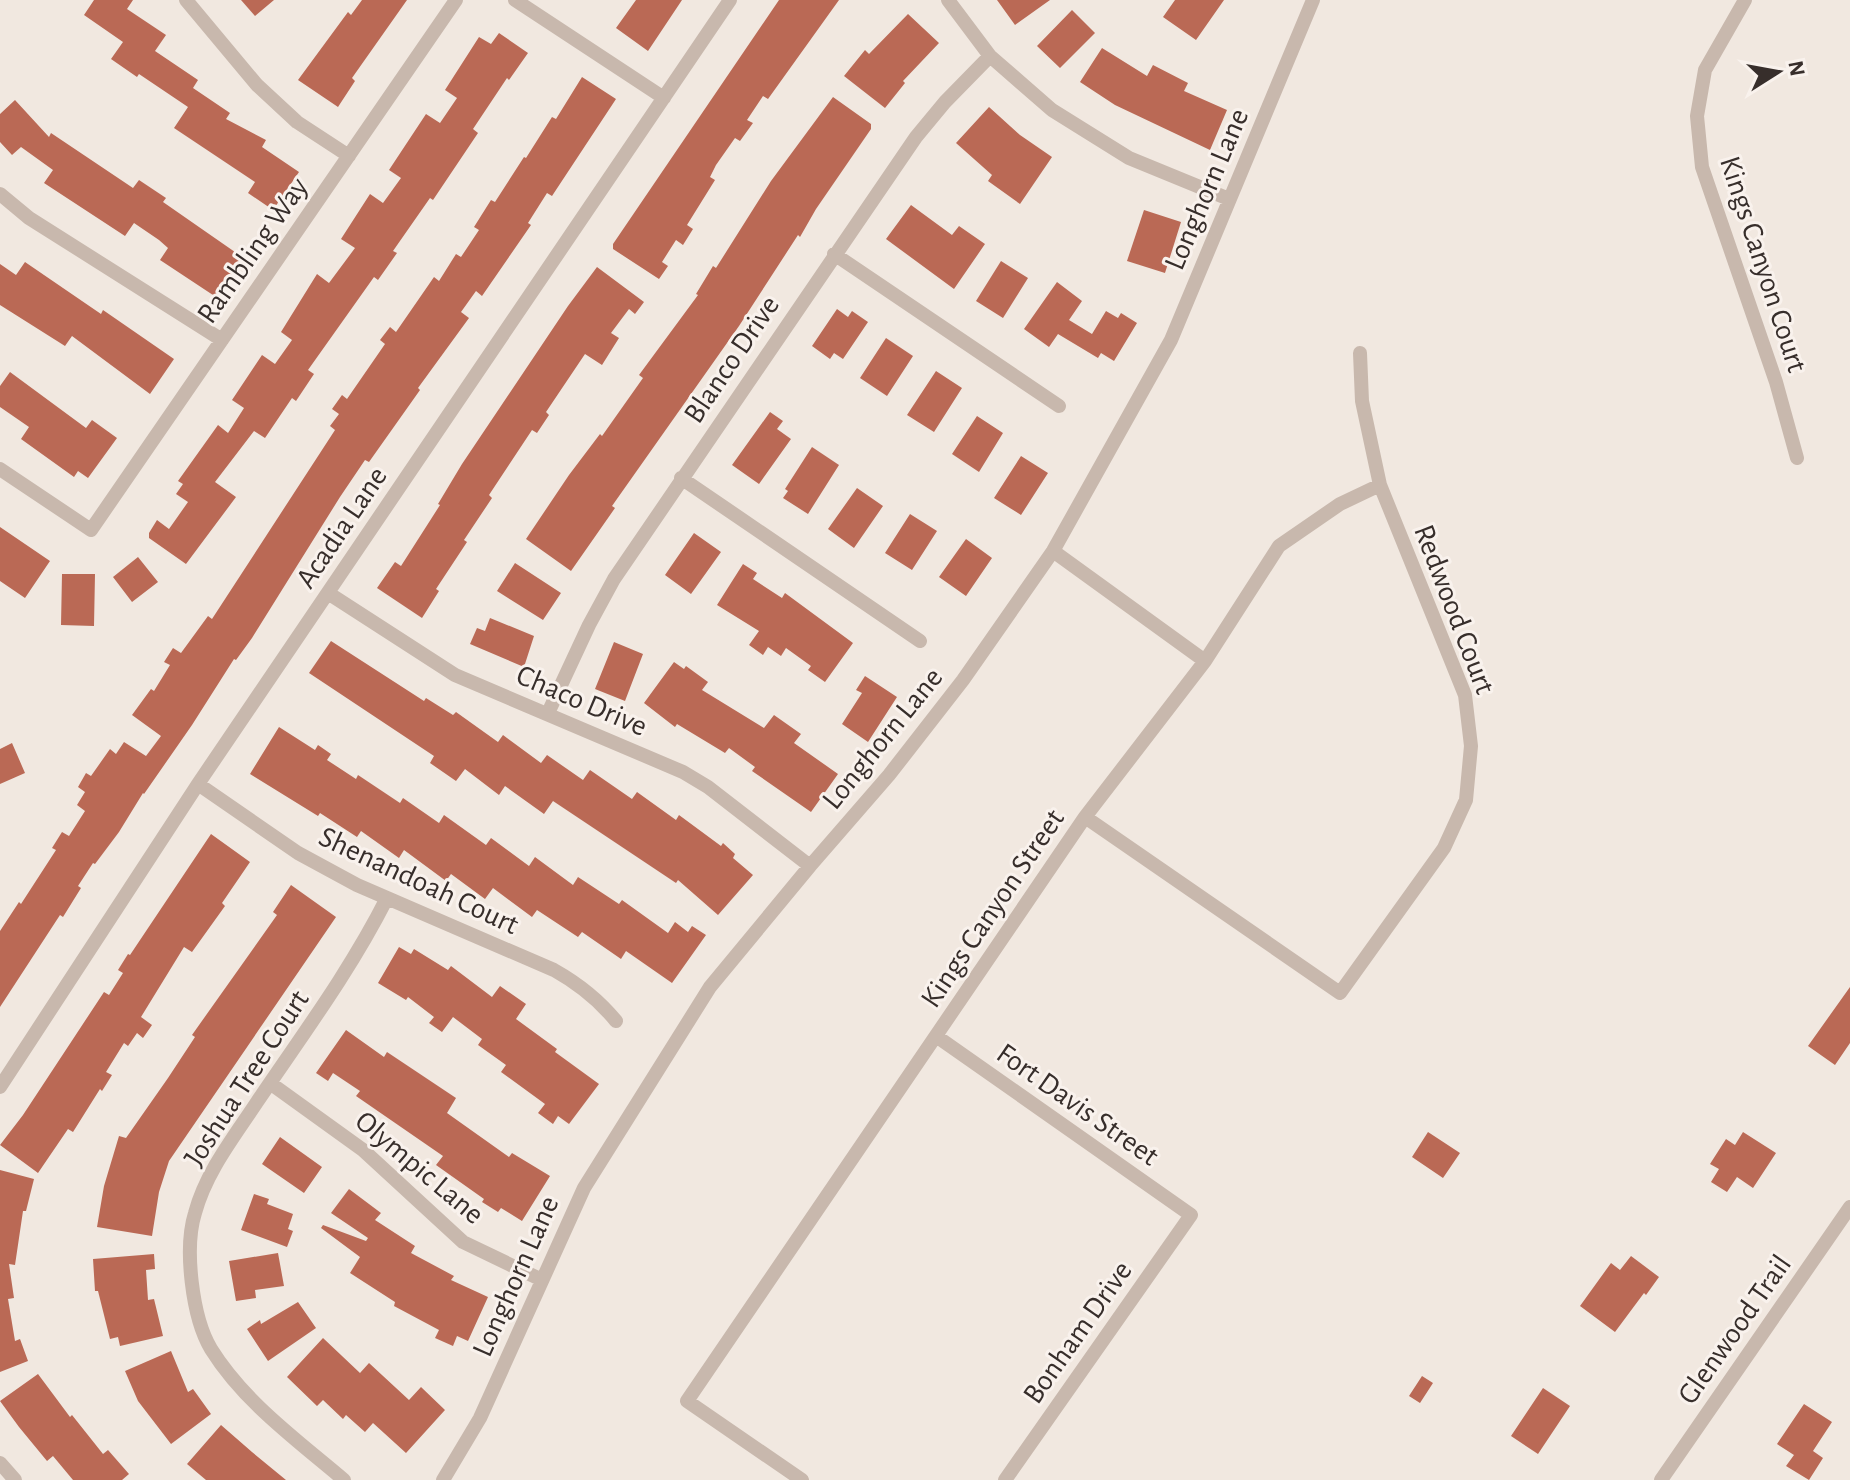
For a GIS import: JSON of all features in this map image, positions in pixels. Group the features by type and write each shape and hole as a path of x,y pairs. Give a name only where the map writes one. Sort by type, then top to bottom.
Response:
{"street":[{"path":"186,0 257,85 297,122 349,156"},
{"name":"Rambling Way","path":"0,469 91,530 456,0"},
{"path":"515,0 664,98"},
{"name":"Acadia Lane","path":"0,1087 198,784 730,0"},
{"path":"948,0 990,56 1052,110 1129,158 1229,199"},
{"name":"Longhorn Lane","path":"443,1480 480,1418 584,1188 710,987 889,775 954,692 1053,551 1171,340 1313,0"},
{"name":"Kings Canyon Court","path":"1745,0 1705,70 1697,116 1702,167 1776,382 1797,458"},
{"name":"Blanco Drive","path":"548,713 602,600 681,478 928,120 990,56"},
{"path":"0,194 29,218 222,340"},
{"path":"834,254 1059,406"},
{"name":"Redwood Court","path":"1085,817 1340,993 1444,848 1466,800 1471,746 1465,695 1380,485 1362,401 1360,353"},
{"path":"681,478 920,641"},
{"name":"Kings Canyon Street","path":"802,1480 687,1401 1085,817 1205,661 1279,546 1340,504 1380,485"},
{"path":"1053,551 1205,661"},
{"name":"Chaco Drive","path":"328,593 455,675 683,772 708,787 810,866"},
{"name":"Shenandoah Court","path":"198,784 298,853 357,885 554,970 577,983 600,1001 616,1021"},
{"name":"Joshua Tree Court","path":"344,1480 259,1408 210,1348 194,1303 191,1258 194,1215 207,1182 224,1152 338,987 387,898"},
{"name":"Fort Davis Street","path":"936,1036 1191,1215"},
{"name":"Olympic Lane","path":"270,1083 363,1150 463,1242 542,1280"},
{"name":"Glenwood Trail","path":"1661,1480 1850,1207"},
{"name":"Bonham Drive","path":"1005,1480 1191,1215"},
{"path":"0,1463 15,1480"}],"building":[{"path":"94,0 133,0 127,9 166,35 155,51 198,80 193,88 230,113 226,119 266,140 262,147 299,172 273,210 248,193 255,182 174,128 188,107 111,59 123,42 84,15"},
{"path":"241,0 274,0 255,16"},
{"path":"362,0 407,0 352,78 355,81 338,107 298,80 348,12 351,15"},
{"path":"636,0 682,0 648,51 616,28"},
{"path":"779,0 839,0 768,99 763,96 747,120 753,123 740,141 735,138 716,165 710,177 715,180 687,225 693,229 683,245 676,240 662,262 668,266 659,279 613,249 613,244"},
{"path":"997,0 1050,0 1015,25"},
{"path":"1175,0 1224,0 1196,40 1163,17"},
{"path":"1072,10 1095,33 1060,68 1037,46"},
{"path":"908,14 939,43 903,81 905,83 885,108 844,76 865,50 869,54"},
{"path":"499,33 528,53 473,129 478,133 433,200 430,198 393,251 397,253 378,280 374,277 308,370 314,374 296,401 292,398 265,438 254,431 215,482 236,497 186,564 149,538 157,520 169,529 188,502 176,494 183,484 178,481 218,425 228,433 244,408 232,400 262,355 275,364 292,340 281,332 317,274 329,283 355,248 341,239 370,194 383,203 401,178 389,170 426,114 440,123 457,98 445,90 479,37 491,44"},
{"path":"1102,48 1147,76 1153,65 1188,83 1184,91 1227,110 1210,150 1115,105 1080,82"},
{"path":"582,77 616,99 552,196 547,193 528,223 531,225 482,296 476,291 461,312 469,318 369,462 365,460 252,638 234,659 119,832 93,863 63,917 60,915 0,1007 0,931 56,850 52,848 62,832 69,836 85,811 77,805 85,792 78,787 86,773 91,776 110,749 116,754 124,742 146,756 161,736 132,715 151,689 154,691 170,665 164,662 173,648 181,653 208,616 212,619 335,430 330,426 339,414 332,409 342,395 347,399 385,344 380,340 390,327 396,332 434,277 439,281 456,254 461,257 479,230 474,227 491,200 495,202 552,117 556,119"},
{"path":"833,97 871,124 871,129 739,326 612,506 615,508 571,571 526,539 569,475 600,434 602,436 643,378 639,375 698,295 713,266 716,268 771,181"},
{"path":"15,100 49,137 51,133 133,188 139,180 166,198 163,202 245,259 219,299 160,260 168,248 159,240 134,223 125,236 44,183 53,170 21,147 12,155 0,142 0,114"},
{"path":"989,107 1020,135 1052,157 1020,204 988,181 992,175 956,143"},
{"path":"911,205 952,235 959,226 985,244 954,289 886,239"},
{"path":"1144,210 1181,222 1165,273 1127,261"},
{"path":"1001,261 1028,278 1003,318 976,301"},
{"path":"25,262 174,359 150,394 72,336 65,346 0,305 0,264 16,275"},
{"path":"597,267 644,302 635,314 629,309 611,333 619,338 602,365 585,354 546,412 549,415 537,433 532,430 489,495 492,498 464,540 467,542 436,589 439,591 422,618 377,588 395,562 401,566 462,464"},
{"path":"1057,282 1082,301 1069,320 1092,334 1106,311 1118,318 1121,313 1137,323 1114,361 1101,353 1098,358 1058,334 1049,347 1024,329"},
{"path":"837,309 848,317 852,311 868,322 843,359 834,353 830,359 812,346"},
{"path":"886,338 913,356 887,396 860,378"},
{"path":"936,371 962,388 934,432 907,415"},
{"path":"10,372 86,428 92,420 117,438 88,478 78,471 74,477 21,439 29,427 0,407 0,386"},
{"path":"770,412 783,421 777,429 791,439 759,484 732,465"},
{"path":"977,416 1003,433 979,472 952,454"},
{"path":"812,447 839,465 808,514 783,498 788,491 785,489"},
{"path":"1021,456 1048,473 1021,515 994,498"},
{"path":"857,488 883,506 854,548 828,529"},
{"path":"910,514 937,531 912,570 885,553"},
{"path":"0,527 50,561 25,598 0,581"},
{"path":"694,533 721,552 691,594 665,575"},
{"path":"966,539 992,558 966,596 939,577"},
{"path":"138,557 158,582 132,602 113,577"},
{"path":"515,563 561,593 543,620 497,591"},
{"path":"743,564 757,573 753,579 782,598 785,593 853,643 825,682 808,670 811,666 786,648 781,656 768,647 763,655 749,645 759,631 717,605"},
{"path":"62,574 95,574 94,626 61,625"},
{"path":"490,618 534,636 524,667 470,644 477,628 485,631"},
{"path":"331,641 424,701 426,698 453,715 456,712 498,742 503,735 541,763 547,755 583,780 590,770 632,799 637,792 676,820 679,815 721,846 723,843 735,854 733,858 753,875 718,915 678,880 676,883 553,801 544,814 505,786 499,795 465,769 456,781 430,763 434,756 309,673"},
{"path":"614,642 643,654 625,701 595,689"},
{"path":"674,662 684,669 686,666 708,682 702,690 764,728 774,715 801,734 794,743 838,774 811,812 752,771 755,767 729,748 725,753 677,724 675,727 644,703"},
{"path":"865,676 897,697 868,742 842,724 862,693 856,690"},
{"path":"279,727 315,750 318,745 331,754 327,760 356,779 358,775 400,803 403,798 439,823 444,815 486,845 491,838 529,866 535,857 573,885 578,877 619,904 622,900 668,933 675,922 688,932 692,926 706,935 672,983 626,951 621,959 582,932 578,937 537,910 532,917 493,888 485,899 451,874 446,881 404,850 399,858 361,831 357,837 250,774"},
{"path":"12,743 25,773 0,784 0,749"},
{"path":"211,834 250,862 222,903 225,906 192,952 184,947 141,1017 152,1025 143,1038 137,1033 128,1046 124,1043 106,1072 112,1075 102,1091 100,1089 73,1132 68,1129 38,1173 0,1145 104,992 109,995 123,973 118,970 128,954"},
{"path":"291,885 336,917 169,1161 159,1192 152,1236 97,1227 104,1186 119,1136 126,1138 168,1078 195,1037 192,1035 277,915 273,912"},
{"path":"399,947 411,954 414,949 448,970 451,966 492,997 500,986 526,1004 516,1019 599,1084 569,1124 558,1116 553,1124 538,1113 545,1104 501,1072 506,1065 478,1045 482,1039 453,1017 442,1032 429,1023 434,1017 408,997 406,1000 378,983"},
{"path":"1850,987 1850,1043 1835,1065 1808,1046"},
{"path":"346,1030 384,1057 387,1052 456,1098 447,1113 509,1157 512,1153 550,1176 522,1221 501,1208 498,1212 482,1202 484,1199 436,1165 443,1156 356,1096 360,1091 333,1073 328,1081 316,1073"},
{"path":"1428,1132 1460,1153 1443,1178 1412,1157"},
{"path":"1743,1132 1776,1153 1753,1188 1737,1177 1727,1192 1711,1182 1719,1169 1710,1164 1726,1139 1735,1145"},
{"path":"280,1137 322,1167 304,1193 262,1164"},
{"path":"0,1170 34,1179 26,1211 23,1211 15,1265 9,1264 14,1298 8,1299 15,1341 20,1339 28,1361 0,1372"},
{"path":"349,1189 381,1213 375,1220 415,1246 411,1253 454,1276 451,1280 488,1297 468,1341 457,1336 453,1346 435,1338 439,1330 394,1306 395,1302 350,1273 360,1257 321,1228 323,1225 366,1241 368,1238 331,1213"},
{"path":"254,1194 269,1199 267,1204 293,1214 288,1229 293,1231 287,1247 241,1230"},
{"path":"278,1253 284,1286 255,1290 256,1298 236,1301 229,1261"},
{"path":"154,1254 155,1269 146,1270 148,1300 154,1299 163,1336 120,1346 118,1337 110,1339 98,1291 95,1291 93,1259"},
{"path":"1631,1256 1659,1277 1615,1332 1580,1306 1611,1263 1620,1270"},
{"path":"298,1302 316,1328 268,1361 247,1329"},
{"path":"323,1338 360,1373 369,1363 409,1400 421,1387 445,1410 406,1453 373,1423 365,1432 346,1415 343,1419 323,1400 317,1406 287,1377"},
{"path":"171,1351 188,1392 193,1389 211,1414 171,1444 138,1401 125,1371"},
{"path":"38,1374 103,1454 108,1450 129,1474 122,1480 73,1480 53,1456 47,1461 19,1427 0,1401"},
{"path":"1422,1376 1433,1383 1420,1403 1409,1396"},
{"path":"1543,1388 1570,1406 1538,1454 1511,1436"},
{"path":"1804,1404 1832,1422 1813,1451 1823,1458 1809,1480 1786,1466 1794,1455 1777,1444"},
{"path":"221,1425 286,1480 206,1480 187,1464"}]}
